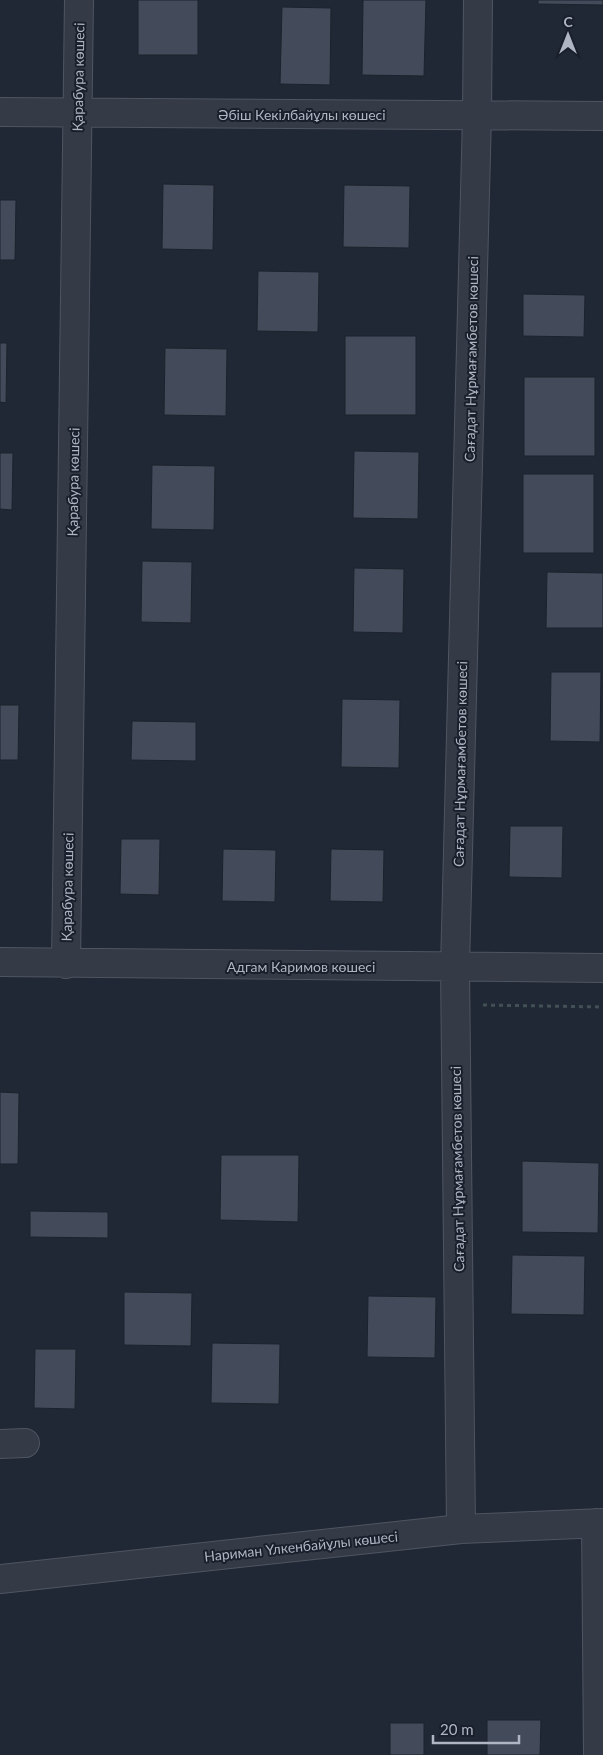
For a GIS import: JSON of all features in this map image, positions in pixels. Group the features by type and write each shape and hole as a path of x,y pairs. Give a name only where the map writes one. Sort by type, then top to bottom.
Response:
{"street":[{"name":"Қарабура көшесі","path":"66,964 80,0"},
{"name":"Сағадат Нұрмағамбетов көшесі","path":"461,1529 455,967 477,115 478,0"},
{"name":"Әбіш Кекілбайұлы көшесі","path":"0,112 603,116"},
{"name":"Адгам Каримов көшесі","path":"0,962 603,968"},
{"name":"Нариман Үлкенбайұлы көшесі","path":"0,1579 461,1529 599,1523"},
{"path":"598,1755 599,1523"}],"path":[{"path":"455,1005 603,1007"}],"building":[{"path":"138,0 198,0 198,55 138,55"},
{"path":"363,0 426,0 424,76 362,75"},
{"path":"538,0 603,0 603,5 538,4"},
{"path":"282,7 331,8 330,85 280,84"},
{"path":"163,184 214,185 213,250 162,249"},
{"path":"344,185 410,186 409,248 343,247"},
{"path":"0,200 16,200 15,260 0,260"},
{"path":"258,271 319,272 318,332 257,331"},
{"path":"523,294 585,295 584,337 523,336"},
{"path":"345,336 416,336 416,415 345,415"},
{"path":"0,343 7,343 6,403 0,402"},
{"path":"165,348 227,349 226,416 164,415"},
{"path":"524,377 595,377 595,456 524,456"},
{"path":"354,451 419,452 418,519 353,518"},
{"path":"0,453 13,453 12,510 0,509"},
{"path":"152,465 215,466 214,530 151,529"},
{"path":"523,474 594,474 594,553 523,553"},
{"path":"142,561 192,562 191,623 141,622"},
{"path":"354,568 404,569 403,633 353,632"},
{"path":"547,572 603,573 603,628 546,628"},
{"path":"551,672 601,672 600,742 550,741"},
{"path":"342,699 400,700 399,768 341,767"},
{"path":"0,705 19,705 18,760 0,760"},
{"path":"132,721 196,722 196,761 131,760"},
{"path":"510,826 563,826 562,878 509,877"},
{"path":"121,839 160,839 159,895 120,894"},
{"path":"223,849 276,850 275,902 222,901"},
{"path":"331,849 384,850 383,902 330,901"},
{"path":"0,1092 19,1093 18,1164 0,1164"},
{"path":"221,1155 299,1155 298,1222 220,1220"},
{"path":"522,1161 599,1163 598,1233 522,1232"},
{"path":"30,1211 108,1212 108,1238 30,1237"},
{"path":"512,1255 585,1256 584,1315 511,1314"},
{"path":"124,1292 192,1293 191,1346 124,1345"},
{"path":"368,1296 436,1297 435,1358 367,1357"},
{"path":"212,1343 280,1344 279,1404 211,1403"},
{"path":"35,1349 76,1349 75,1409 34,1408"},
{"path":"487,1720 541,1720 540,1755 487,1755"},
{"path":"390,1723 424,1723 424,1755 390,1755"}]}
